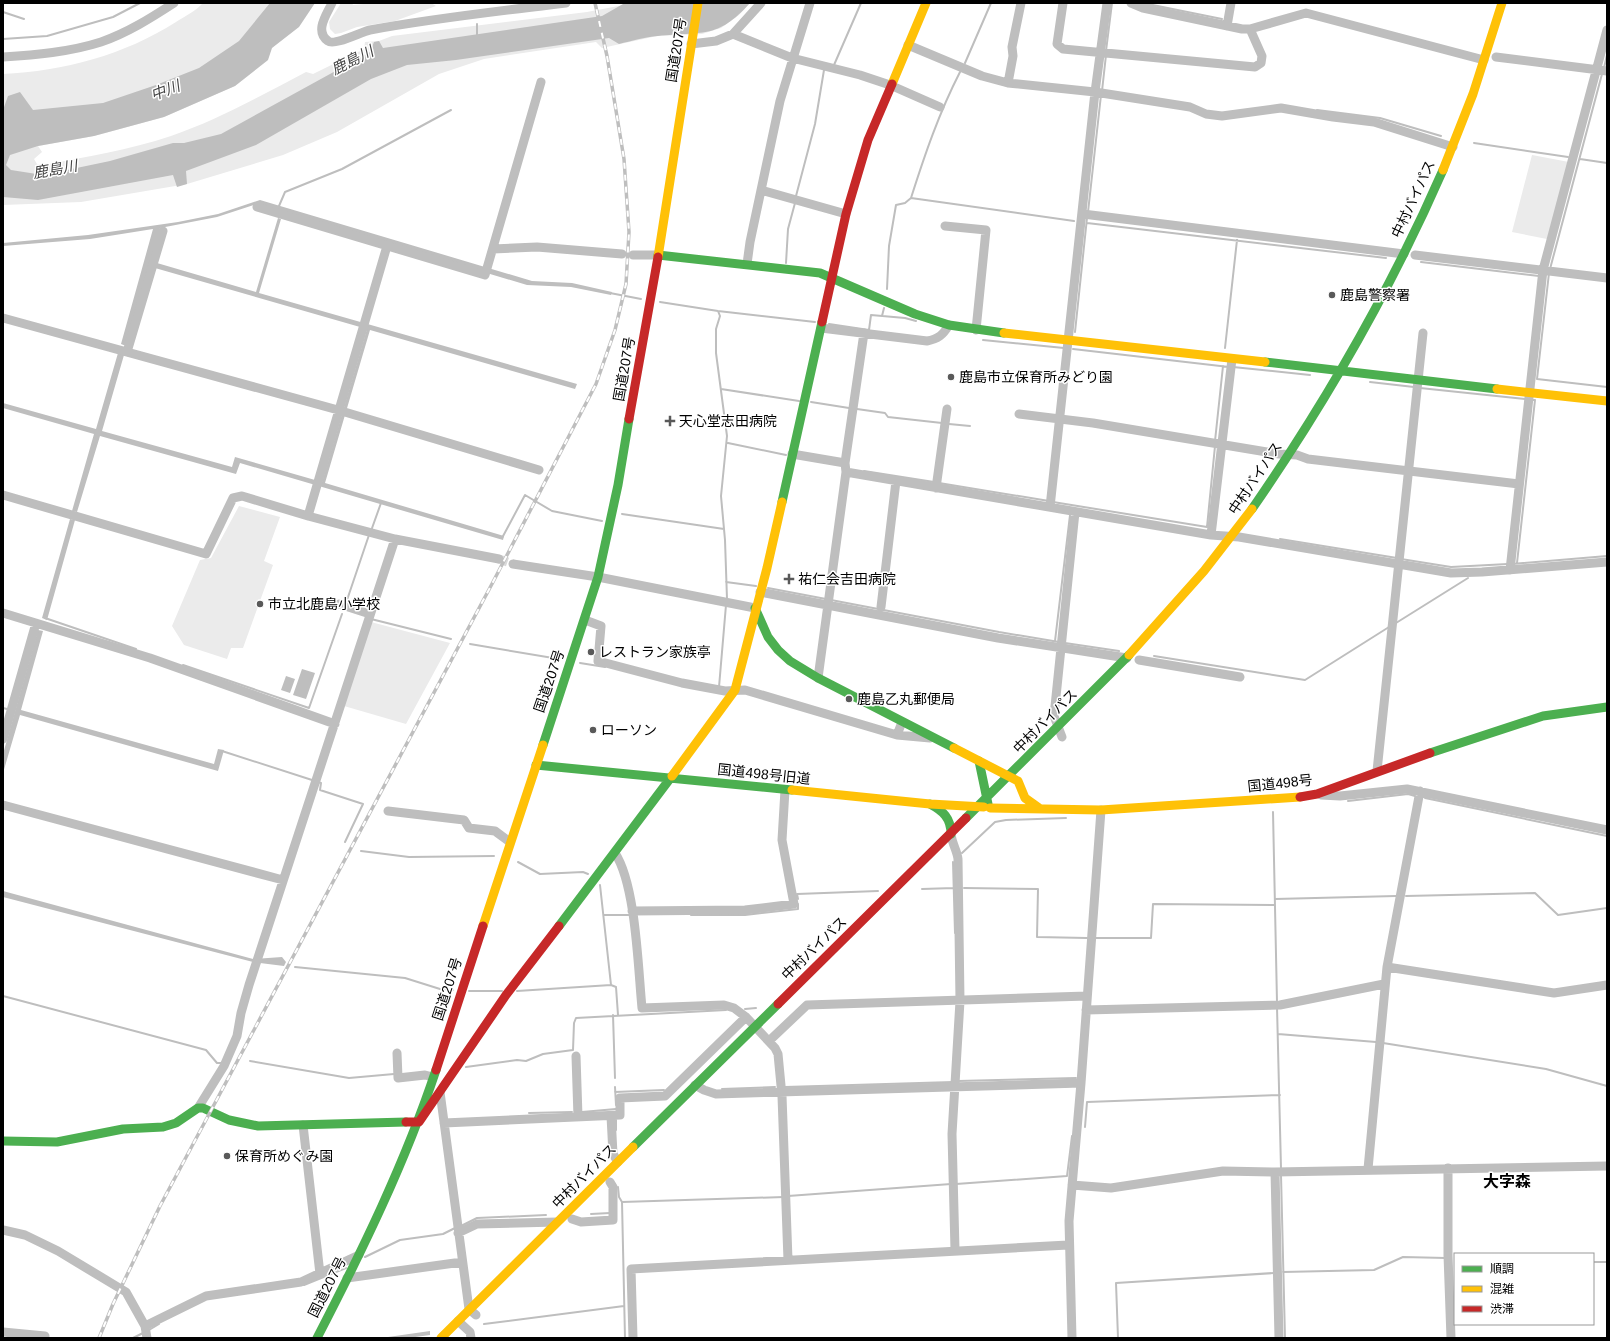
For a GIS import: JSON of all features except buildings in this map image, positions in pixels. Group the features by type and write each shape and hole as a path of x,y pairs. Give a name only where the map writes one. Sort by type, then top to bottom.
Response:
{"main road":[{"name":"国道207号","path":"317,1338 360,1254 419,1122 598,577 618,485 658,256 698,3"},
{"path":"3,1141 57,1142 122,1129 162,1127 176,1123 198,1108 245,1125 258,1126 419,1122 465,1053 502,1002 615,853 735,690 760,592 846,214 868,140 926,3"},
{"name":"中村バイパス","path":"1157,638 1236,536 1293,455 1345,371 1404,254 1453,147 1484,60 1502,3"},
{"path":"1468,133 1486,84"},
{"name":"中村バイパス","path":"1424,234 1463,147"},
{"path":"658,256 667,255 820,273 889,303 949,325 976,330 1068,341 1232,364 1345,371 1418,384 1528,397 1607,401"},
{"name":"中村バイパス","path":"1345,371 1366,346"},
{"name":"中村バイパス","path":"455,1338 466,1327 473,1312 557,1222 695,1084 757,1030 952,845 1008,777 1127,658 1236,536"},
{"path":"755,608 760,615 767,636 781,654 818,678 1017,781 1026,801 1039,808"},
{"path":"750,634 767,636"},
{"path":"1136,662 1148,649"},
{"name":"国道498号","path":"985,804 1100,810 1299,797 1317,794 1377,771 1543,716 1607,707"},
{"name":"中村バイパス","path":"1053,746 1065,734"},
{"path":"979,761 985,804"},
{"name":"国道498号旧道","path":"536,764 670,779 930,804 985,804"},
{"name":"中村バイパス","path":"441,1338 458,1321 473,1312 572,1220 704,1090 757,1030 951,834 985,804 1001,797"},
{"path":"930,804 946,814 950,820 951,834"}],"street":[{"path":"3,57 53,52 101,42 148,20 174,3"},
{"path":"332,3 321,27 322,34 328,42 335,43 361,32 418,21 566,3"},
{"path":"691,44 716,41 733,34 761,3"},
{"path":"747,264 780,101 810,3"},
{"path":"1008,83 1013,56 1012,48 1021,3"},
{"path":"1063,3 1057,44 1063,49 1255,67 1261,63 1262,56 1250,29"},
{"path":"1050,503 1068,341 1087,215 1095,92 1107,3"},
{"path":"1131,3 1143,8 1227,26 1250,29 1306,13 1484,60"},
{"path":"1227,26 1231,3"},
{"path":"1510,570 1543,270 1607,30"},
{"path":"733,34 792,58 860,75 890,85 940,106"},
{"path":"908,45 982,76 1008,83 1095,92 1190,107 1206,114 1222,116 1281,108 1333,118 1374,122 1453,147"},
{"path":"1496,57 1607,71"},
{"path":"257,207 484,275 493,249 541,82"},
{"path":"761,190 795,201 846,214"},
{"path":"1087,215 1404,254"},
{"path":"945,226 986,230 976,330"},
{"path":"127,352 162,231"},
{"path":"308,516 387,246"},
{"path":"493,249 537,246 622,254"},
{"path":"634,255 658,256"},
{"path":"1415,255 1607,278"},
{"path":"4,321 127,352 338,410 539,470"},
{"path":"821,328 927,341 934,340 944,334 949,325"},
{"path":"818,678 864,333"},
{"path":"1377,771 1400,565 1423,333"},
{"path":"1211,535 1232,364"},
{"path":"936,488 947,409"},
{"path":"1019,414 1308,458 1519,484"},
{"path":"792,454 896,481 936,488 1050,503 1075,512 1211,535 1236,536 1451,573 1607,562"},
{"path":"881,607 896,481"},
{"path":"3,495 206,554 233,498 242,496 395,540 500,559"},
{"path":"1065,734 1058,728 1054,716 1075,512"},
{"path":"198,1108 224,1066 237,1036 241,1013 257,960 395,540"},
{"path":"513,564 598,577 755,608"},
{"path":"760,592 828,601 998,638 1062,642 1127,658"},
{"path":"339,604 369,617"},
{"path":"3,613 150,658 335,724"},
{"path":"585,620 601,626 598,661 682,683 719,689 745,690 897,735 934,738"},
{"path":"3,739 36,623"},
{"path":"1136,662 1240,677"},
{"path":"897,735 902,722"},
{"path":"1317,794 1340,796 1407,789 1607,830"},
{"path":"633,915 745,910 794,904 782,840 785,790"},
{"path":"1368,1170 1384,984 1420,791"},
{"path":"3,805 283,880"},
{"path":"1072,1338 1068,1245 1082,1083 1100,810"},
{"path":"388,811 464,820 469,828 495,831 510,842"},
{"path":"951,834 952,845 957,850 958,859 956,1083 952,1134 952,1185 955,1250"},
{"path":"615,853 622,868 633,915 642,1008 724,1005 734,1008 746,1017 769,1041 778,1054 788,1260"},
{"path":"1387,967 1554,993 1607,985"},
{"path":"1086,1010 1278,1005 1384,984"},
{"path":"769,1041 807,1005 1087,996"},
{"path":"444,1123 620,1115 620,1098 665,1096 746,1017"},
{"path":"397,1052 398,1078 425,1076 433,1077"},
{"path":"576,1056 578,1117"},
{"path":"695,1084 704,1090 716,1094 956,1083 1082,1083"},
{"path":"440,1092 462,1262 473,1312"},
{"path":"668,1093 678,1102"},
{"path":"611,1116 613,1154 618,1162"},
{"path":"303,1125 320,1274"},
{"path":"1072,1185 1111,1188 1223,1171 1275,1172 1607,1166"},
{"path":"1448,1168 1448,1258 1451,1338"},
{"path":"1275,1172 1279,1338"},
{"path":"572,1220 581,1222 613,1220 613,1187 610,1182"},
{"path":"458,1229 477,1224 557,1222"},
{"path":"3,1230 25,1235 58,1251 126,1292 146,1331 206,1296 301,1282 360,1254"},
{"path":"633,1338 631,1269 955,1250 1068,1245"},
{"path":"348,1278 462,1262"},
{"path":"458,1321 470,1332 471,1338"},
{"path":"3,1332 45,1336"}],"shaded area":[{"path":"203,3 297,3 211,81 3,132 3,74 71,65 114,52 136,44 156,34"},
{"path":"341,3 352,3 353,5 374,3 431,3 436,6 395,21 357,27 335,34 330,29 329,22"},
{"path":"634,3 721,3 385,54 229,139 107,170 3,181 3,149 268,60 235,86 164,117 94,136 38,146 42,152 34,159 37,164 43,165 91,156 155,141 188,130 223,115 306,72 313,74 364,49 365,42 379,41 392,36 587,12"},
{"path":"750,3 739,15 721,28 702,34 657,36 602,48 596,42 484,59 439,74 337,132 283,155 187,184 81,202 3,205 3,194 166,167 408,59"},
{"path":"1532,155 1569,162 1547,239 1512,232"},
{"path":"239,506 280,517 264,561 273,565 243,648 231,648 227,659 184,645 172,626 200,560 211,558"},
{"path":"371,622 450,643 406,724 344,706"}],"water":[{"name":"中川","path":"270,3 315,3 299,27 272,48 268,60 235,86 164,117 94,136 38,146 10,155 6,165 11,170 43,175 110,161 173,143 184,143 221,134 370,52 374,42 379,41 383,48 602,16 623,4 750,3 728,23 708,32 638,39 619,44 609,38 456,60 407,65 371,79 256,145 186,171 187,184 177,187 173,175 38,200 3,197 3,110 8,96 20,92 33,110 103,103 156,85 199,68 239,41"},
{"path":"260,200 532,281 572,283 612,292 611,295 571,287 527,285 257,204 217,217 160,228 126,346 121,344 153,229 90,239 3,246 3,243 88,235 178,222 218,214"},
{"path":"278,218 281,219 259,293 577,384 575,389 370,330 325,483 504,536 503,540 240,463 236,474 100,436 77,512 72,511 94,434 3,408 3,403 96,429 118,353 124,355 102,431 232,467 235,457 322,482 367,329 155,268 157,263 256,292"},
{"path":"70,519 75,520 47,620 42,618"},
{"path":"38,630 43,631 21,710 214,764 218,749 224,750 218,771 20,715 3,773 3,754"},
{"path":"302,669 315,673 306,699 293,695"},
{"path":"286,676 295,679 290,693 281,690"},
{"path":"3,891 253,959 282,957 286,962 284,966 253,962 3,897"},
{"path":"430,1331 430,1335 408,1338 381,1338"}],"waterway":[{"path":"3,39 47,36 113,17 140,3"},
{"path":"834,65 861,3"},
{"path":"965,63 991,3"},
{"path":"1106,51 1112,3"},
{"path":"1143,3 1222,19"},
{"path":"3,12 24,19"},
{"path":"477,24 477,35"},
{"path":"1102,91 1106,55"},
{"path":"1604,68 1607,55"},
{"path":"796,196 815,124 824,70"},
{"path":"887,289 889,246 896,205 905,203 911,198 945,103 960,72"},
{"path":"1550,269 1602,74"},
{"path":"1088,212 1101,95"},
{"path":"279,206 285,192 342,169 451,110"},
{"path":"1317,110 1380,118 1441,136"},
{"path":"1474,143 1568,157"},
{"path":"1580,159 1607,163"},
{"path":"911,198 1074,221"},
{"path":"786,263 788,229 795,203"},
{"path":"1075,332 1087,218"},
{"path":"1087,223 1386,258"},
{"path":"1225,348 1237,240"},
{"path":"1421,262 1539,276"},
{"path":"1549,273 1537,379 1607,387"},
{"path":"610,293 641,299"},
{"path":"660,302 718,311 815,322"},
{"path":"882,316 884,308"},
{"path":"718,311 720,316 716,329 716,353 727,436 721,496 725,540 727,599"},
{"path":"829,324 869,330 871,315 905,318 916,321"},
{"path":"983,340 1064,348"},
{"path":"1073,349 1229,367"},
{"path":"1215,441 1223,366"},
{"path":"1233,367 1310,375"},
{"path":"1370,382 1414,387"},
{"path":"1420,388 1525,399"},
{"path":"721,389 799,401"},
{"path":"1517,563 1535,400 1532,400"},
{"path":"811,402 849,408"},
{"path":"857,409 885,413 888,417 942,423"},
{"path":"949,424 970,426"},
{"path":"728,443 786,455"},
{"path":"1053,502 1207,527 1215,446"},
{"path":"864,471 934,482"},
{"path":"939,483 1049,501"},
{"path":"502,538 525,495 552,511 602,521"},
{"path":"371,531 381,503"},
{"path":"622,514 724,529"},
{"path":"1055,641 1070,515"},
{"path":"347,600 369,535"},
{"path":"1280,539 1397,558"},
{"path":"1512,564 1607,556"},
{"path":"1401,559 1451,567 1508,564"},
{"path":"1396,623 1468,578"},
{"path":"726,582 756,586"},
{"path":"768,588 826,599"},
{"path":"831,600 1059,642"},
{"path":"719,687 726,605"},
{"path":"183,665 309,708 342,614"},
{"path":"45,618 136,649"},
{"path":"371,619 451,639"},
{"path":"1154,656 1305,680 1389,627"},
{"path":"1065,643 1119,651"},
{"path":"470,644 559,659"},
{"path":"580,663 605,667"},
{"path":"3,708 7,709"},
{"path":"222,751 312,780"},
{"path":"318,782 321,783 320,790 363,804 345,842"},
{"path":"1348,801 1408,794 1415,796"},
{"path":"1425,798 1607,836"},
{"path":"1273,812 1277,1002"},
{"path":"962,853 995,822 1006,820 1066,818"},
{"path":"361,851 409,857 494,856"},
{"path":"518,862 540,874 583,872 588,874"},
{"path":"953,862 955,933"},
{"path":"600,885 611,985"},
{"path":"922,889 954,888"},
{"path":"964,888 1038,889 1037,937 1087,938"},
{"path":"798,899 797,894 878,891"},
{"path":"1406,896 1535,893 1558,915 1607,908"},
{"path":"1275,899 1396,896"},
{"path":"691,915 745,915 798,909 798,904"},
{"path":"1096,938 1151,938 1153,904 1275,905"},
{"path":"604,915 630,915"},
{"path":"295,967 405,978 440,989 453,990"},
{"path":"517,991 611,985 616,987 618,1015"},
{"path":"469,991 502,991"},
{"path":"3,996 206,1050 217,1063 221,1063"},
{"path":"1277,1007 1281,1168"},
{"path":"745,1009 756,1008"},
{"path":"466,1067 517,1060 526,1061 543,1054 573,1050 574,1023 576,1018 726,1010"},
{"path":"613,1015 615,1078"},
{"path":"1278,1034 1376,1042"},
{"path":"1383,1043 1546,1069 1607,1086"},
{"path":"250,1061 349,1078 394,1074"},
{"path":"958,1081 1076,1078"},
{"path":"785,1087 953,1082"},
{"path":"615,1087 616,1105"},
{"path":"722,1089 775,1087"},
{"path":"615,1092 664,1090"},
{"path":"1085,1127 1087,1102 1280,1095"},
{"path":"582,1112 616,1109"},
{"path":"529,1113 572,1112"},
{"path":"616,1120 616,1130"},
{"path":"956,1184 1067,1176 1072,1136"},
{"path":"1281,1175 1285,1338"},
{"path":"788,1196 951,1184"},
{"path":"618,1187 619,1197 622,1202"},
{"path":"625,1338 622,1202 784,1197"},
{"path":"591,1214 610,1213"},
{"path":"461,1226 477,1218 546,1215"},
{"path":"365,1257 400,1240 443,1234 455,1228"},
{"path":"1283,1272 1374,1270 1403,1257 1446,1258"},
{"path":"1594,1262 1607,1262"},
{"path":"304,1285 346,1268"},
{"path":"1118,1338 1116,1283 1274,1273"},
{"path":"484,1324 624,1306"},
{"path":"149,1330 159,1324"},
{"path":"133,1338 143,1333"}],"tunnel":[{"path":"499,559 513,564"}],"railway":[{"path":"99,1338 113,1304 160,1206 493,582 596,384 615,330 626,284 629,232 624,159 607,56 595,3"}],"traffic: fast":[{"path":"1252,509 1306,428 1356,344 1402,258 1443,170"},
{"path":"658,255 820,273 915,314 949,325 1004,333"},
{"path":"782,502 822,322"},
{"path":"1265,362 1497,389"},
{"path":"543,745 598,577 618,485 629,419"},
{"path":"755,608 768,637 778,650 790,661 818,678 954,748"},
{"path":"966,818 1129,655"},
{"path":"1430,753 1543,716 1607,707"},
{"path":"979,761 988,804"},
{"path":"536,765 792,790"},
{"path":"559,926 672,776"},
{"path":"930,804 939,809 948,819 951,834"},
{"path":"633,1147 778,1004"},
{"path":"317,1338 397,1173 436,1070"},
{"path":"3,1141 57,1142 123,1129 163,1127 176,1123 198,1108 203,1108 229,1120 258,1126 406,1122"}],"traffic: slow":[{"path":"658,257 698,3"},
{"path":"892,84 926,3"},
{"path":"1443,170 1473,94 1502,3"},
{"path":"1004,333 1265,362"},
{"path":"1497,389 1607,401"},
{"path":"672,776 735,690 767,568 782,502"},
{"path":"1129,655 1204,571 1252,509"},
{"path":"483,926 543,745"},
{"path":"954,748 1016,780"},
{"path":"1018,781 1025,798 1039,808"},
{"path":"792,790 930,804 984,807"},
{"path":"990,808 1101,810 1300,797"},
{"path":"441,1338 633,1147"}],"traffic: jam":[{"path":"822,322 846,214 868,140 892,84"},
{"path":"629,419 658,257"},
{"path":"1300,797 1317,794 1430,753"},
{"path":"778,1004 966,818"},
{"path":"436,1070 483,926"},
{"path":"406,1122 419,1122 506,995 559,926"}],"place":[{"name":"鹿島警察署","path":"1332,295"},
{"name":"鹿島市立保育所みどり園","path":"951,377"},
{"name":"天心堂志田病院","path":"670,421"},
{"name":"祐仁会吉田病院","path":"789,579"},
{"name":"市立北鹿島小学校","path":"260,604"},
{"name":"レストラン家族亭","path":"591,652"},
{"name":"鹿島乙丸郵便局","path":"849,699"},
{"name":"ローソン","path":"593,730"},
{"name":"保育所めぐみ園","path":"227,1156"}],"district":[{"name":"大字森","path":"1507,1181"}],"water label":[{"name":"鹿島川","path":"352,60"},
{"name":"鹿島川","path":"55,169"}]}
